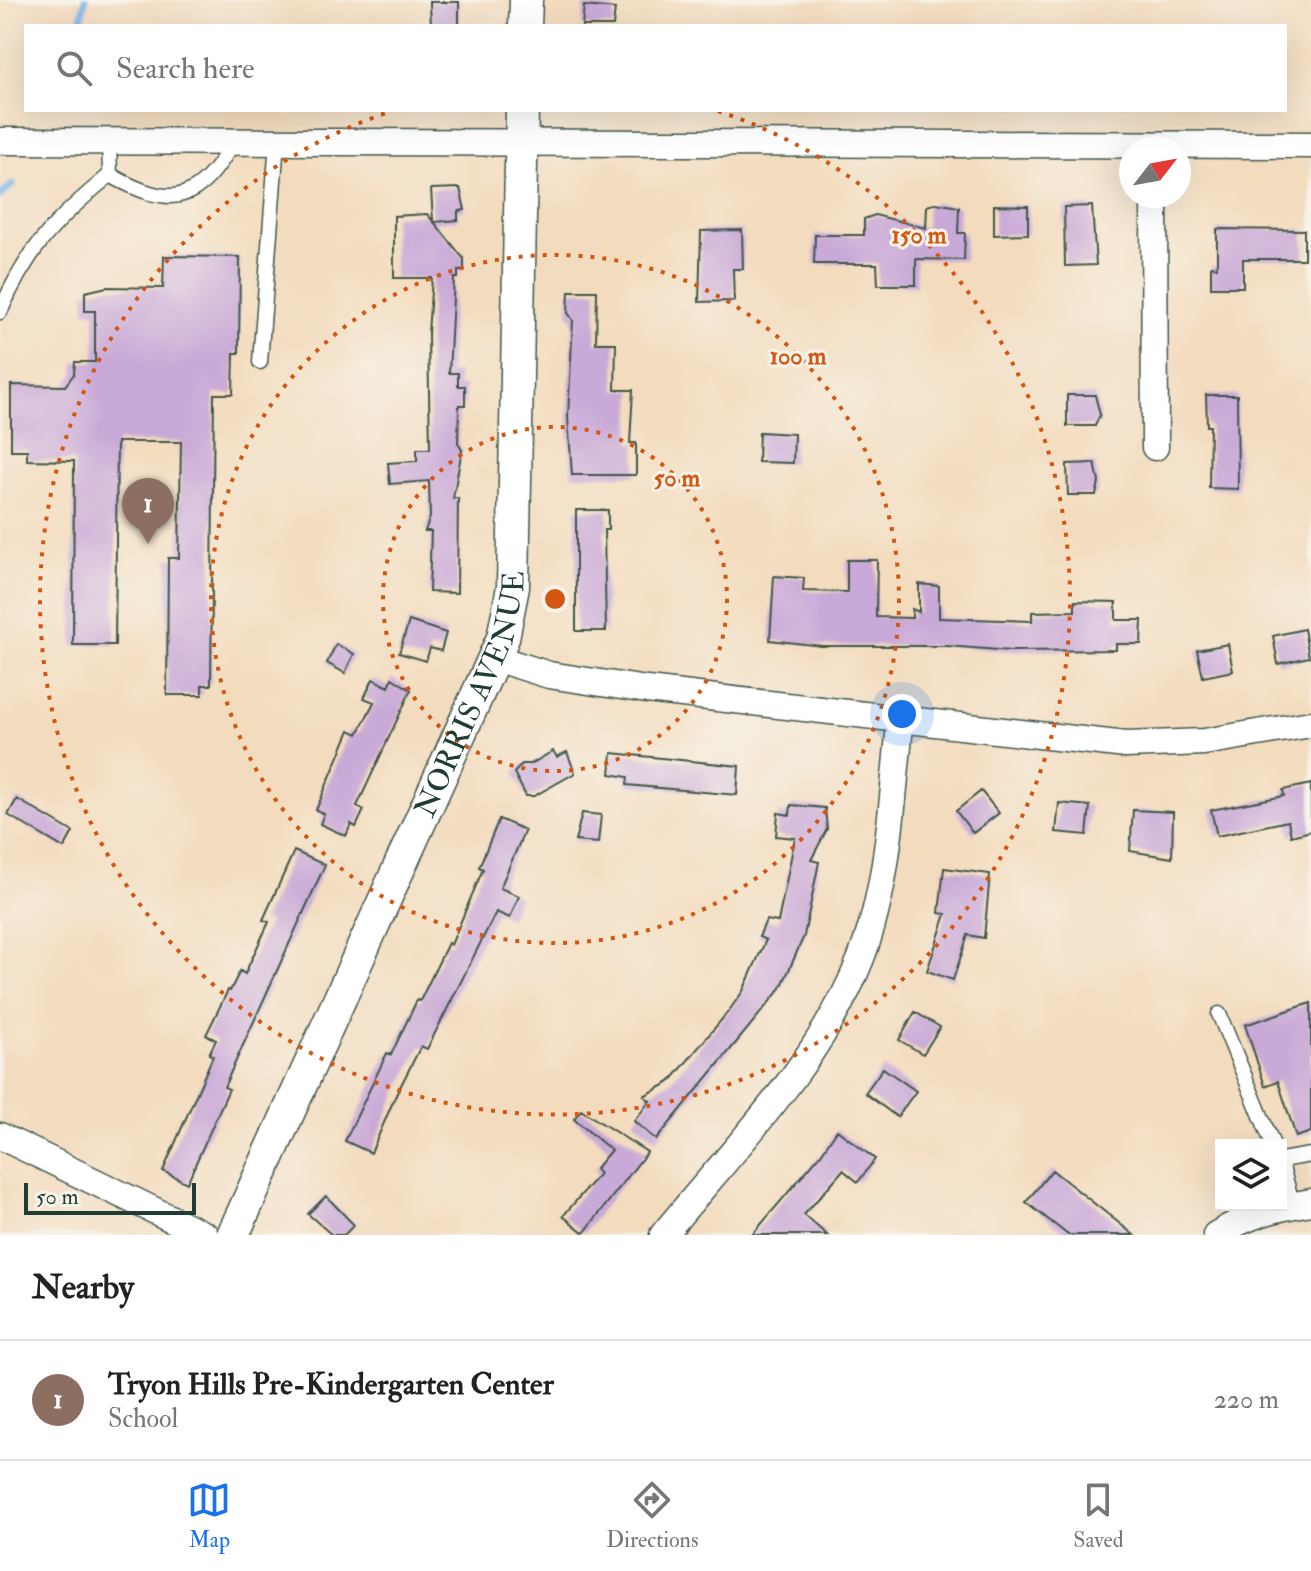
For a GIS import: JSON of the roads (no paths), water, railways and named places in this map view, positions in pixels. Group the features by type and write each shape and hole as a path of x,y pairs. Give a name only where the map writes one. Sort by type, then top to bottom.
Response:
{"street":[{"path":"525,24 526,0"},
{"name":"NORRIS AVENUE","path":"233,1235 503,640 513,587 522,112"},
{"path":"0,141 1119,146"},
{"path":"1191,146 1311,145"},
{"path":"1154,208 1155,447"},
{"path":"495,658 549,675 636,689 1143,745 1204,742 1311,724"},
{"path":"663,1235 808,1054 861,958 876,908 901,717"},
{"path":"0,1136 205,1235"},
{"path":"1216,1235 1242,1219 1302,1203"}],"lane":[{"path":"0,312 18,270 43,235 110,175 109,141"},
{"path":"110,175 136,190 166,197 193,193 217,171 234,141"},
{"path":"260,362 277,142"},
{"path":"1219,1014 1271,1139"},
{"path":"1287,1161 1311,1155"},
{"path":"1287,1174 1302,1203"}],"waterway":[{"path":"80,24 85,0"},
{"path":"0,196 13,184"}],"place":[{"name":"Tryon Hills Pre-Kindergarten Center","path":"148,544"}]}
